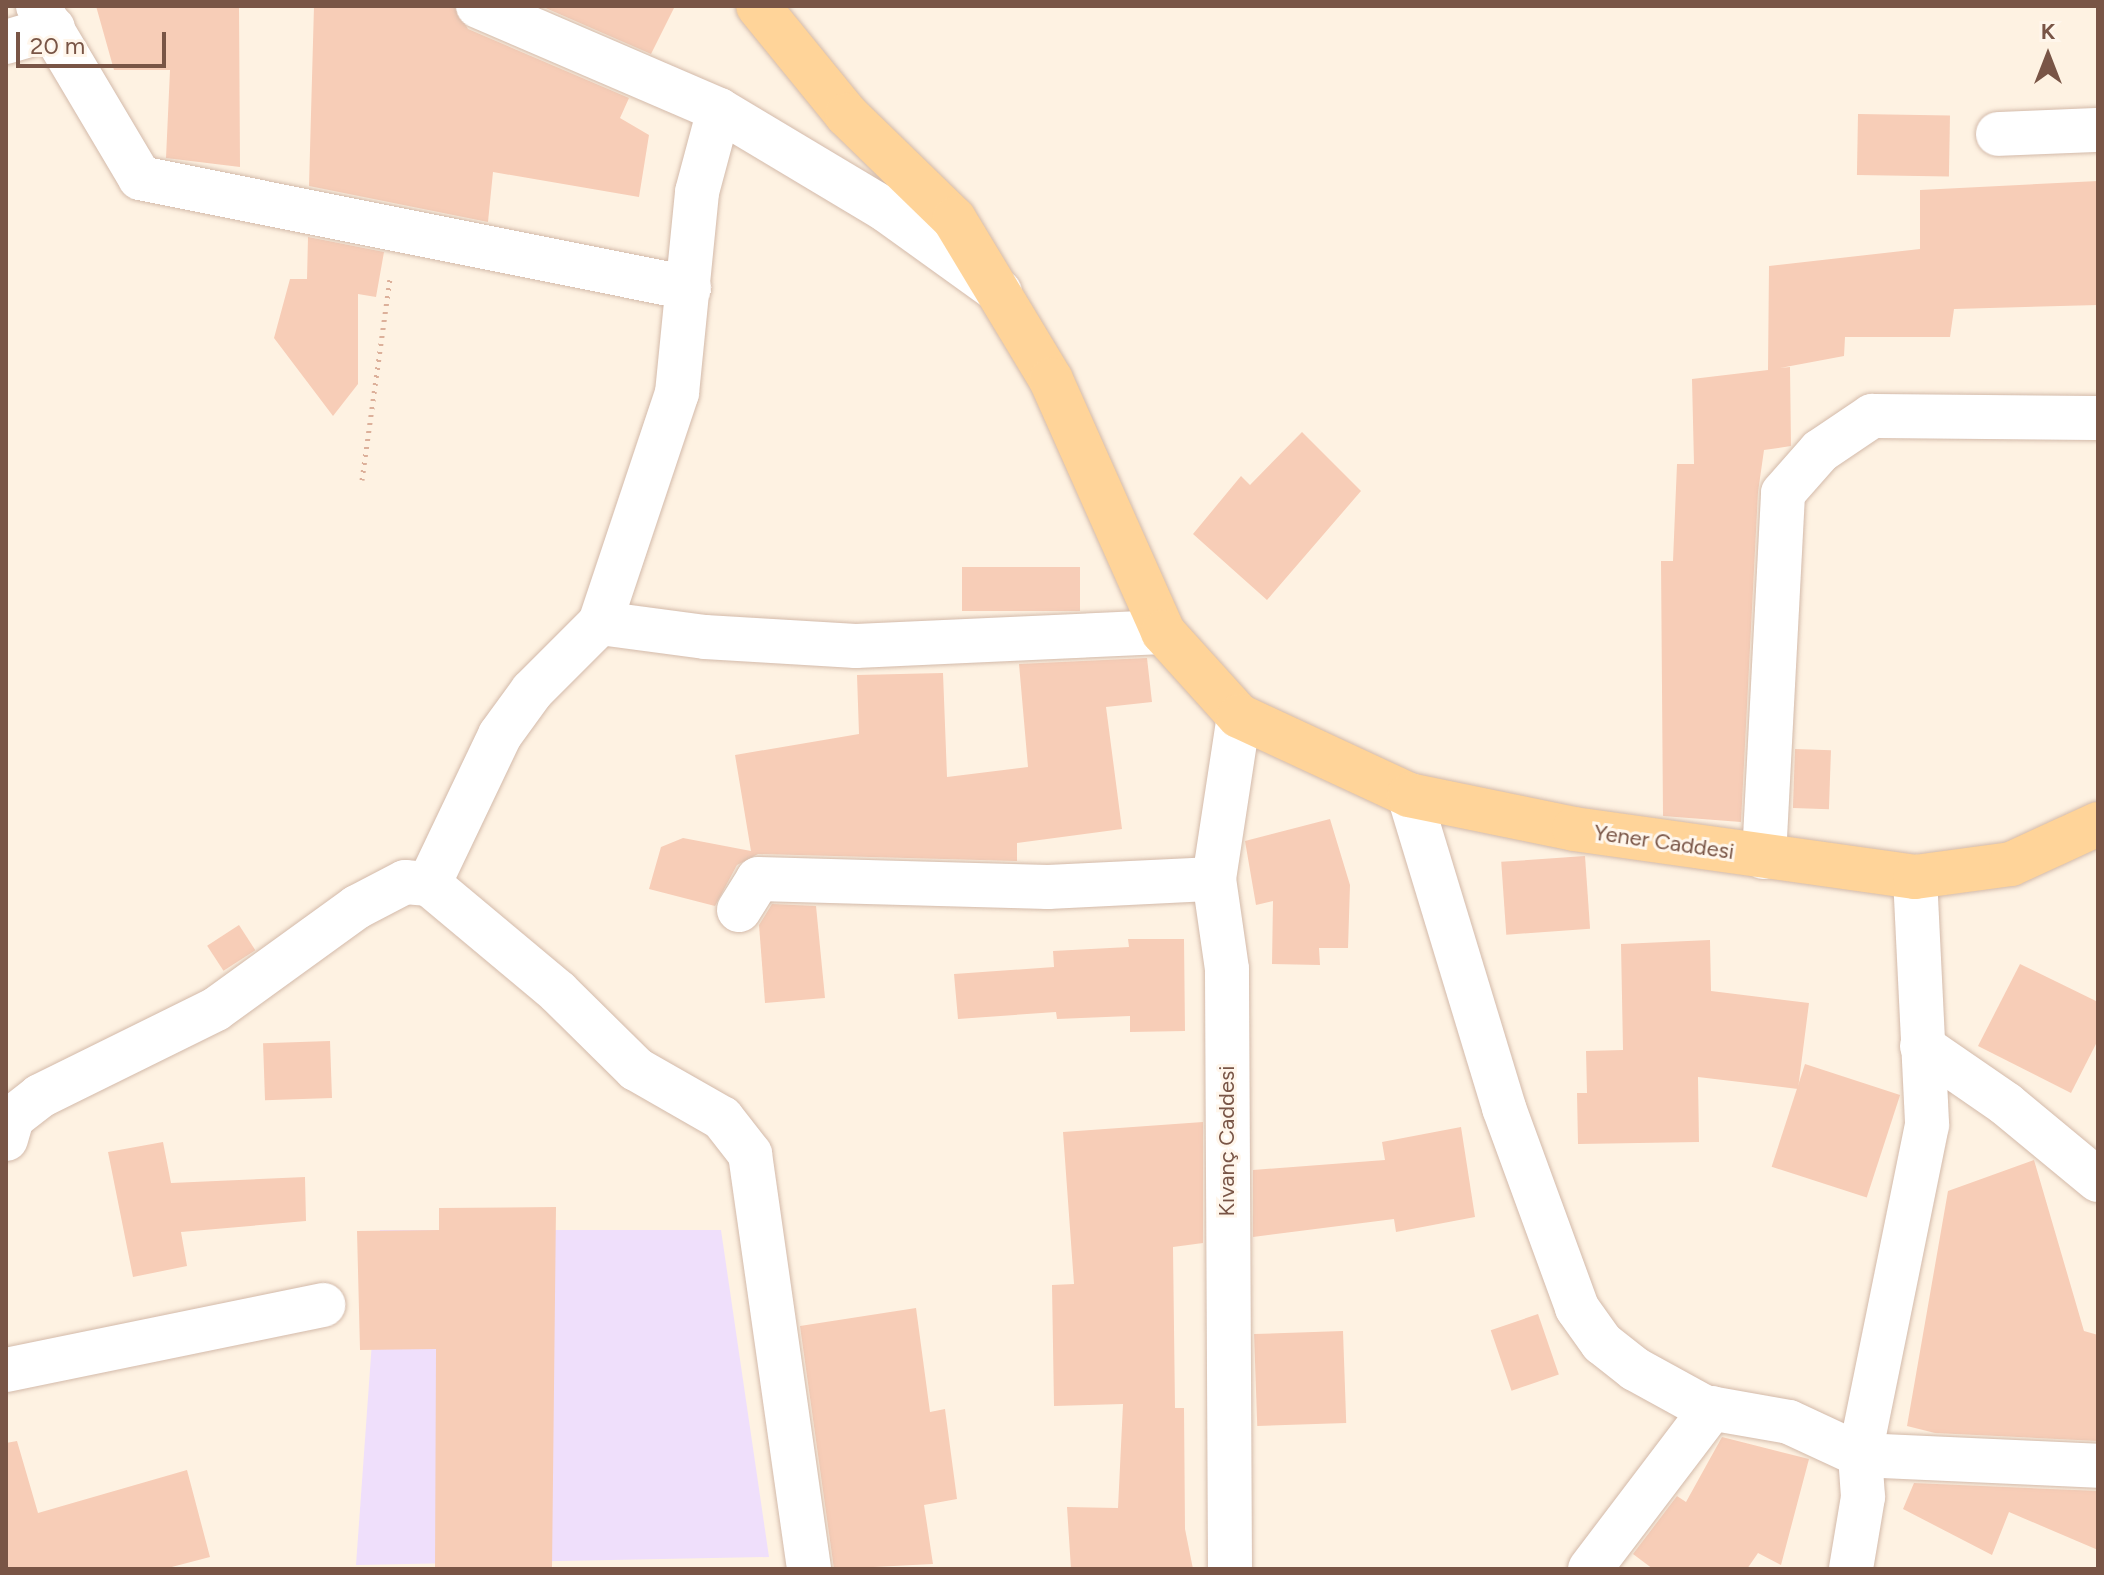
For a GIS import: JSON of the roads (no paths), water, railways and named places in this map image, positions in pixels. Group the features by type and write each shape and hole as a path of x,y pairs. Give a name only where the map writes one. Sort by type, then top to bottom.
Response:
{"main road":[{"path":"758,6 847,115 936,195 1005,295 1051,380 1163,632 1239,716"},
{"name":"Yener Caddesi","path":"1239,716 1409,795 1764,857 1915,877 2011,864 2098,824"}],"street":[{"path":"478,6 719,110 886,210 1005,295"},
{"path":"6,42 45,17 140,178 689,288"},
{"path":"429,884 500,735 532,691 600,623 677,393 697,192 719,110"},
{"path":"1998,134 2098,130"},
{"path":"1764,857 1783,493 1820,451 1872,416 2098,418"},
{"path":"600,623 705,637 856,646 1163,632"},
{"name":"Kıvanç Caddesi","path":"1230,1569 1227,969 1214,879 1239,716"},
{"path":"1409,795 1504,1108 1577,1308 1602,1343 1635,1369 1712,1408 1789,1422 1860,1455 2098,1466"},
{"path":"1851,1569 1863,1497 1860,1455 1927,1125 1915,877"},
{"path":"739,910 758,879 1048,887 1214,879"},
{"path":"6,1139 12,1118 40,1096 216,1009 357,907 405,882 429,884 558,992 636,1069 722,1118 750,1154 809,1569"},
{"path":"1922,1046 2006,1104 2098,1180"},
{"path":"6,1370 323,1305"},
{"path":"1590,1569 1712,1408"}]}
